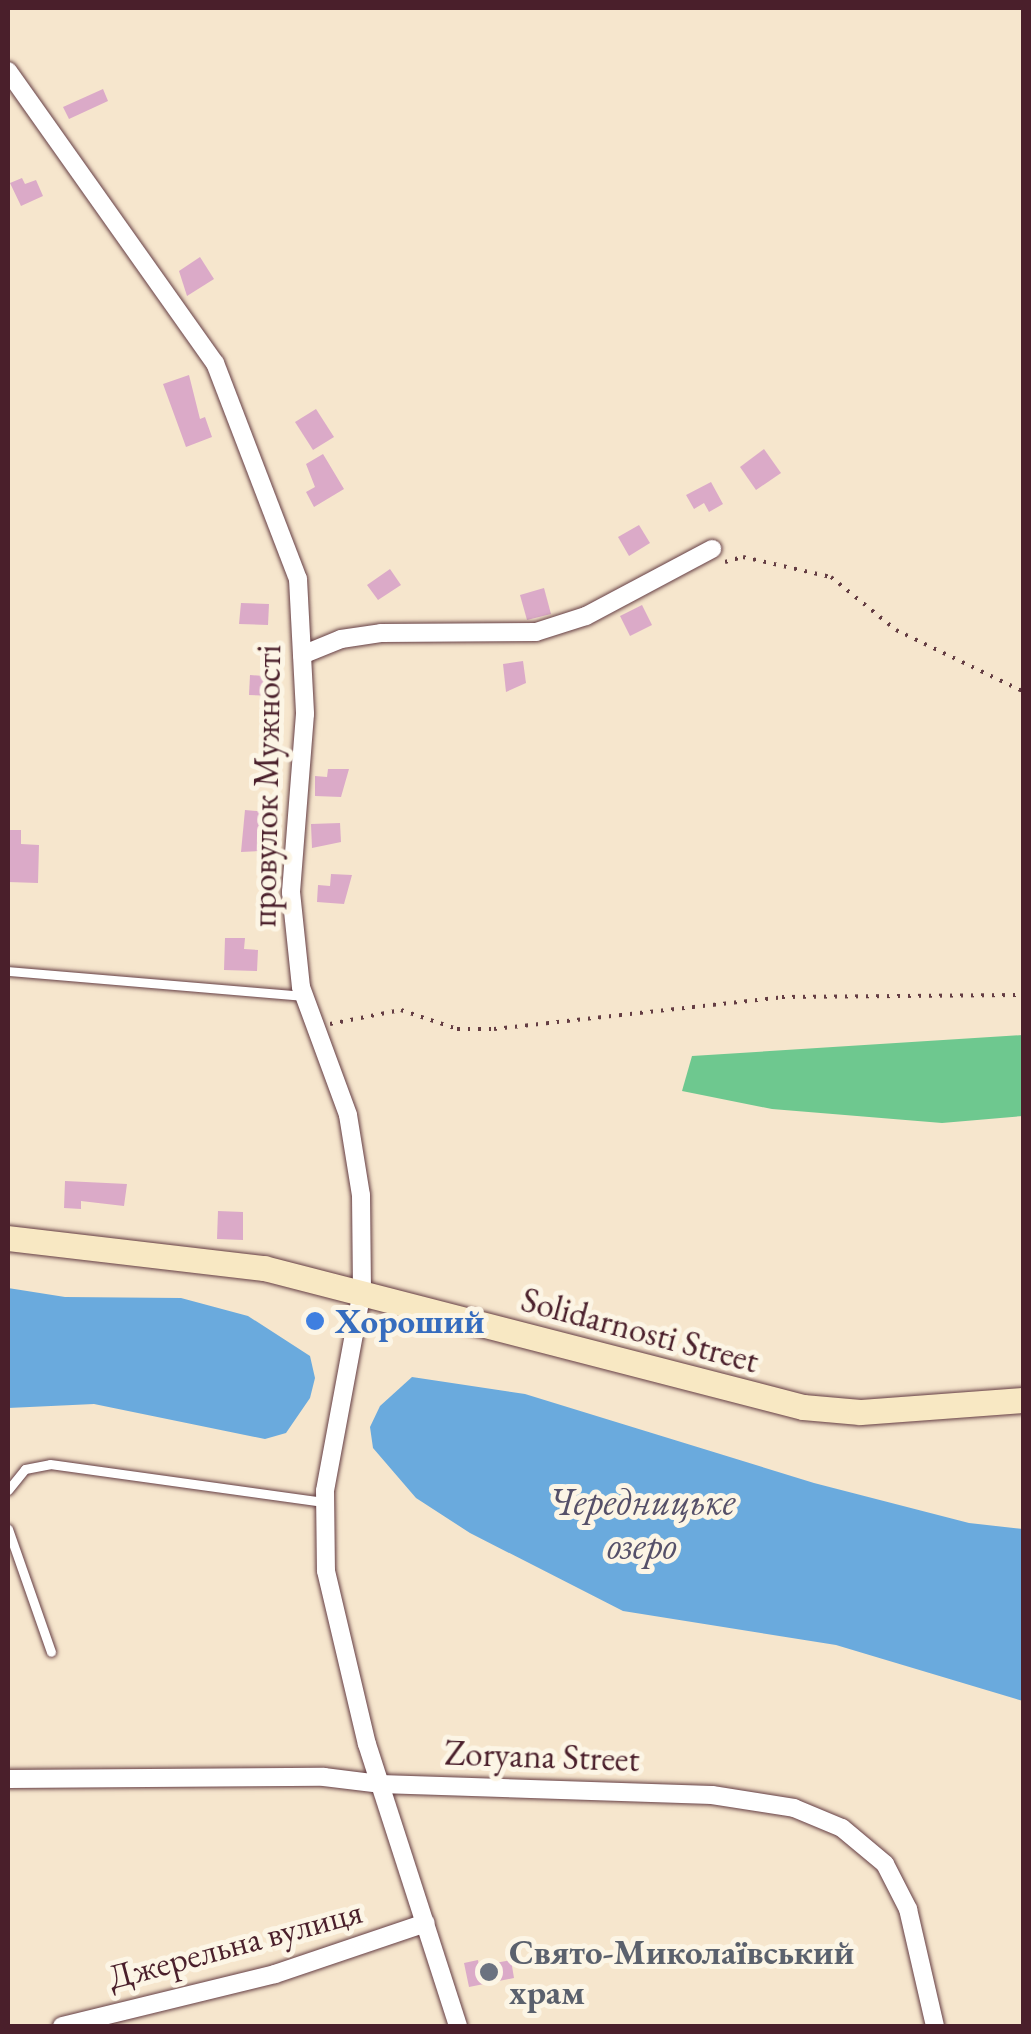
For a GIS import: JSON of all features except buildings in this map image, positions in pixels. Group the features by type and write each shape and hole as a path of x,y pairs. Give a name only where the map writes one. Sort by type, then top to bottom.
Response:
{"main road":[{"name":"Solidarnosti Street","path":"8,1238 246,1266 362,1291 803,1408 860,1412 1024,1400"}],"street":[{"name":"провулок Мужності","path":"8,71 216,362 298,578 305,714 291,892 304,996 348,1114 361,1195 362,1291 326,1502 326,1571 380,1784 458,2026"},
{"path":"302,655 341,639 382,633 536,632 586,616 711,557"},
{"name":"Zoryana Street","path":"8,1779 254,1782 324,1777 380,1784 712,1794 794,1808 842,1828 885,1864 908,1909 935,2026"},
{"name":"Джерельна вулиця","path":"62,2026 275,1974 426,1923"}],"lane":[{"path":"8,971 304,996"},
{"path":"8,1490 25,1469 50,1464 326,1502"},
{"path":"8,1529 50,1652"}],"path":[{"path":"711,557 743,557 831,576 896,630 1024,692"},
{"path":"315,1026 400,1010 457,1029 494,1030 782,997 1024,996"}],"green space":[{"path":"1023,1035 1023,1116 942,1123 772,1109 682,1091 692,1056"}],"water":[{"path":"8,1288 65,1297 181,1298 248,1316 310,1356 315,1378 310,1398 286,1433 265,1439 94,1404 8,1408"},
{"name":"Чередницьке озеро","path":"412,1377 525,1394 814,1483 969,1523 1023,1529 1023,1701 836,1645 623,1611 470,1533 416,1498 373,1448 370,1427 380,1406"}],"place":[{"name":"Хороший","path":"315,1321"},
{"name":"Свято-Миколаївський храм","path":"489,1972"}]}
